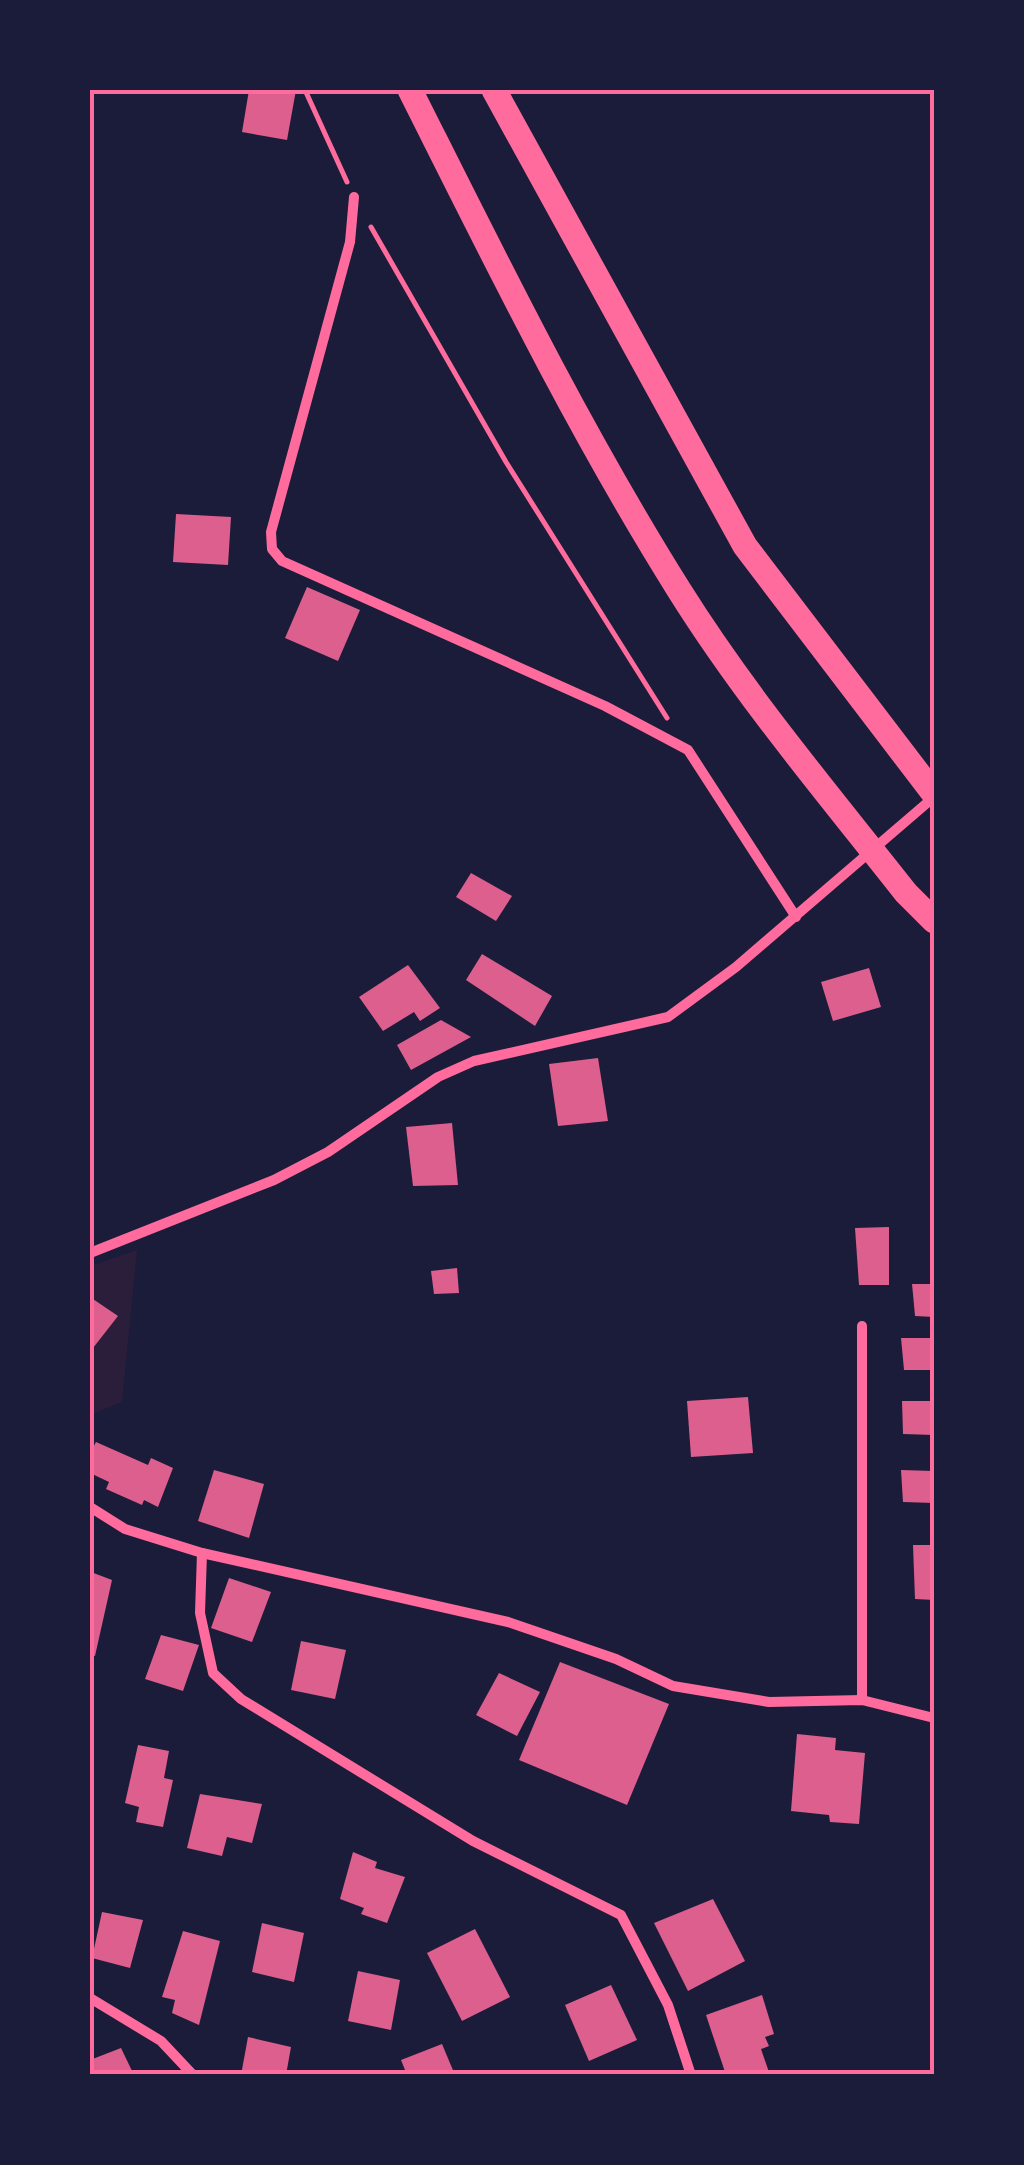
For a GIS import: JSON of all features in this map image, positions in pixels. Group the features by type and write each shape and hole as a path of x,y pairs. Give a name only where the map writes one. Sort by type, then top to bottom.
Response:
{"highway":[{"path":"410,90 552,372 680,591 750,695 906,893 934,921"},
{"path":"494,90 745,546 934,796"}],"street":[{"path":"354,197 350,242 271,532 272,550 282,561 606,706 688,750 796,918"},
{"path":"90,1253 274,1180 328,1152 438,1077 474,1061 668,1017 704,994 796,918 934,796"},
{"path":"862,1326 862,1700"},
{"path":"90,1507 125,1529 202,1553 508,1622 616,1659 673,1686 769,1702 862,1700 934,1718"},
{"path":"202,1553 200,1614 213,1673 242,1698 474,1841 622,1916 668,2005 691,2075"},
{"path":"90,1998 161,2041 193,2075"}],"path":[{"path":"305,90 354,197 506,462 688,750"}],"shaded area":[{"path":"137,1250 122,1402 90,1415 90,1266"}],"building":[{"path":"249,90 296,90 287,140 242,132"},
{"path":"176,514 231,517 228,565 173,562"},
{"path":"307,587 360,610 338,661 285,638"},
{"path":"471,873 512,896 496,921 456,897"},
{"path":"482,954 552,996 535,1026 466,980"},
{"path":"408,965 440,1008 420,1021 414,1012 383,1031 359,997"},
{"path":"869,968 881,1007 833,1021 821,982"},
{"path":"441,1020 471,1037 411,1070 397,1045"},
{"path":"598,1058 608,1121 558,1126 549,1064"},
{"path":"452,1123 458,1185 413,1186 406,1127"},
{"path":"889,1227 889,1285 859,1285 855,1228"},
{"path":"457,1268 459,1293 434,1294 431,1271"},
{"path":"912,1284 934,1284 934,1317 915,1316"},
{"path":"90,1297 118,1316 93,1348 90,1346"},
{"path":"901,1338 934,1338 934,1370 904,1370"},
{"path":"748,1397 753,1453 691,1457 687,1401"},
{"path":"902,1401 934,1401 934,1435 903,1434"},
{"path":"96,1442 148,1465 151,1458 173,1468 158,1507 144,1500 142,1505 106,1489 109,1482 90,1473 90,1453"},
{"path":"214,1470 264,1484 249,1538 198,1521"},
{"path":"901,1470 934,1471 934,1503 903,1502"},
{"path":"913,1545 934,1545 934,1600 915,1599"},
{"path":"91,1572 112,1580 95,1656 90,1655"},
{"path":"229,1578 271,1592 252,1642 211,1628"},
{"path":"161,1635 199,1645 183,1691 145,1679"},
{"path":"301,1641 346,1650 335,1699 291,1690"},
{"path":"560,1662 669,1704 627,1805 519,1760"},
{"path":"499,1673 540,1692 517,1736 476,1715"},
{"path":"797,1734 836,1738 835,1750 865,1753 859,1824 830,1822 829,1815 791,1811"},
{"path":"138,1745 169,1751 164,1778 173,1780 163,1827 136,1822 139,1807 125,1803"},
{"path":"200,1794 262,1804 252,1843 227,1837 222,1856 187,1848"},
{"path":"353,1852 377,1862 375,1868 405,1877 387,1923 361,1914 364,1908 340,1899"},
{"path":"713,1899 745,1961 688,1991 654,1923"},
{"path":"102,1912 143,1920 130,1968 92,1958"},
{"path":"262,1923 304,1933 294,1982 252,1972"},
{"path":"475,1929 510,1997 462,2021 427,1953"},
{"path":"183,1931 220,1941 199,2025 172,2013 175,2000 162,1997"},
{"path":"358,1971 400,1980 391,2030 348,2021"},
{"path":"611,1985 637,2040 589,2061 565,2005"},
{"path":"762,1995 774,2034 765,2037 769,2046 761,2049 770,2075 726,2075 706,2015"},
{"path":"248,2037 291,2047 286,2075 241,2075"},
{"path":"442,2044 455,2075 407,2075 401,2060"},
{"path":"121,2048 134,2075 90,2075 90,2060"}]}
